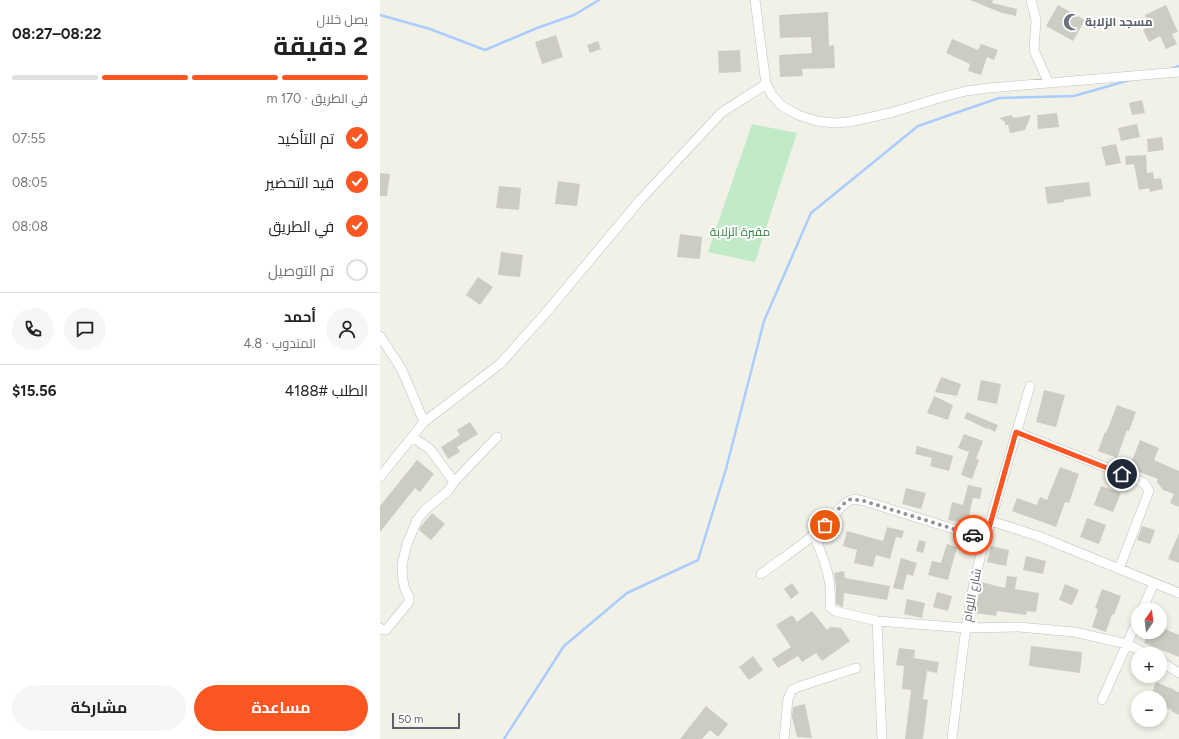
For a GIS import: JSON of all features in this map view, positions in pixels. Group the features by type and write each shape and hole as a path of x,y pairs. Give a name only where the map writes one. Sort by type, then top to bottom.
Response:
{"street":[{"path":"755,0 766,84 772,95 782,106 798,115 817,121 834,123 850,122 890,113 966,91 1048,82 1179,72"},
{"path":"1031,0 1036,20 1034,50 1048,82"},
{"path":"380,477 424,422 500,364 544,316 642,199 721,113 766,84"},
{"path":"380,336 402,370 424,422"},
{"name":"شارع اللوام","path":"952,739 966,628 974,581 1030,386"},
{"path":"1016,432 1136,479 1145,484 1148,491 1119,569"},
{"path":"412,437 430,449 454,482"},
{"path":"380,628 386,630 409,602 410,597 405,589 403,581 402,565 407,544 417,520 425,510 448,492 454,482 497,438"},
{"path":"761,574 806,542 825,525 841,506 851,499 864,501 986,539"},
{"path":"991,521 1038,536 1179,593"},
{"path":"814,535 827,568 831,587 831,608 835,611 877,621 966,628 1019,627 1074,632 1127,644 1133,647"},
{"path":"1145,603 1154,583"},
{"path":"877,621 882,739"},
{"path":"1102,700 1131,635"},
{"path":"1167,665 1179,673"},
{"path":"784,739 788,699 792,690 856,668"}],"green space":[{"name":"مقبرة الزلابة","path":"752,124 797,133 755,262 708,252"}],"building":[{"path":"970,0 993,0 992,3 1017,9 1016,16 1002,13"},
{"path":"1058,5 1085,20 1073,41 1046,26"},
{"path":"1166,5 1178,32 1172,34 1177,44 1166,49 1160,36 1149,42 1143,30 1150,26 1145,15"},
{"path":"828,12 829,46 834,45 835,68 802,69 803,76 780,77 779,55 812,53 811,37 780,38 779,15"},
{"path":"556,35 563,57 542,64 535,42"},
{"path":"952,39 978,50 981,44 998,50 994,60 987,57 981,75 968,71 970,64 946,53"},
{"path":"598,41 601,49 590,53 587,45"},
{"path":"740,50 741,72 719,73 718,51"},
{"path":"1142,100 1145,113 1132,115 1129,103"},
{"path":"1057,113 1059,127 1038,129 1037,115"},
{"path":"1012,115 1013,118 1031,115 1025,130 1010,133 1008,125 1005,125 1005,122 999,118"},
{"path":"1137,124 1140,137 1121,141 1118,128"},
{"path":"1162,137 1164,150 1148,152 1147,139"},
{"path":"1116,144 1121,163 1106,166 1101,147"},
{"path":"1146,155 1147,173 1153,172 1154,179 1161,178 1163,189 1150,192 1149,188 1139,190 1134,164 1126,165 1125,156"},
{"path":"380,173 390,174 387,196 380,196"},
{"path":"558,181 580,184 577,206 555,204"},
{"path":"1089,182 1091,196 1048,204 1045,187"},
{"path":"499,186 521,188 519,210 496,208"},
{"path":"680,234 702,237 700,259 677,257"},
{"path":"501,252 523,255 520,277 498,275"},
{"path":"478,277 493,287 480,305 466,295"},
{"path":"941,377 961,384 957,396 935,392"},
{"path":"981,380 1001,384 997,404 977,400"},
{"path":"1044,390 1065,395 1056,427 1036,422"},
{"path":"934,396 953,405 948,420 927,413"},
{"path":"1117,405 1136,412 1129,431 1127,430 1117,458 1098,451"},
{"path":"967,412 998,425 995,432 964,418"},
{"path":"470,422 478,434 457,447 460,452 448,459 441,447 460,435 457,430"},
{"path":"964,434 983,441 976,459 979,460 972,479 961,475 969,452 958,448"},
{"path":"1140,440 1159,448 1154,460 1179,471 1179,507 1170,503 1174,494 1163,490 1157,482 1158,479 1129,468"},
{"path":"917,446 953,456 949,471 930,466 932,458 915,454"},
{"path":"417,460 434,474 420,492 415,488 380,532 380,506"},
{"path":"1060,467 1079,474 1069,503 1065,502 1056,527 1012,511 1017,498 1037,505 1040,497 1047,500"},
{"path":"968,485 982,488 980,499 973,498 967,524 948,520 952,502 963,505"},
{"path":"1101,486 1121,493 1113,512 1094,505"},
{"path":"906,488 926,493 921,509 902,504"},
{"path":"432,513 445,524 431,540 419,530"},
{"path":"1087,518 1106,525 1099,544 1080,537"},
{"path":"1142,526 1155,530 1150,544 1137,540"},
{"path":"887,527 904,531 902,538 896,537 890,559 876,555 873,567 854,563 857,550 843,546 847,531 883,541"},
{"path":"1179,533 1179,563 1168,559"},
{"path":"919,540 926,542 923,553 916,551"},
{"path":"947,544 957,547 948,580 928,575 932,561 941,563"},
{"path":"991,546 1009,550 1006,566 987,562"},
{"path":"1026,556 1046,561 1043,574 1023,570"},
{"path":"901,558 917,563 913,576 907,574 903,590 893,588"},
{"path":"844,571 845,578 890,586 887,600 844,593 843,607 836,604 834,573"},
{"path":"1007,576 1017,577 1015,589 1039,593 1036,612 1027,611 1026,615 997,611 996,616 975,613 981,582 1005,588"},
{"path":"792,583 799,593 791,599 784,589"},
{"path":"1065,584 1079,590 1072,605 1059,600"},
{"path":"1102,589 1121,596 1114,615 1112,614 1106,632 1092,627 1098,609 1095,608"},
{"path":"937,592 952,596 948,611 933,607"},
{"path":"907,599 925,603 922,618 904,614"},
{"path":"812,611 827,630 830,627 841,628 850,641 822,661 816,653 802,662 798,656 778,668 772,659 791,647 776,625 792,615 797,622"},
{"path":"1167,630 1179,635 1179,657 1167,652 1167,647 1154,647 1144,643 1145,639 1167,639"},
{"path":"1031,646 1082,652 1080,673 1029,666"},
{"path":"899,648 915,650 914,658 939,662 937,673 927,671 923,699 928,700 923,739 905,739 911,690 902,689 904,666 896,665"},
{"path":"753,656 763,670 749,680 739,667"},
{"path":"1156,683 1158,683 1179,692 1179,715 1167,708 1167,691 1153,691"},
{"path":"805,704 812,738 797,737 792,717 793,707"},
{"path":"706,706 728,724 718,737 710,730 702,739 680,739"}],"waterway":[{"path":"380,15 430,29 485,50 537,28 574,15 599,0"},
{"path":"1171,69 1179,66"},
{"path":"504,739 564,646 627,593 698,560 726,469 764,321 811,213 918,126 999,98 1074,96 1130,80"}],"way so far":[{"path":"825,525 841,506 851,499 864,501 973,535"}],"place":[{"name":"مسجد الزلابة","path":"1072,22"}],"route":[{"path":"973,535 986,539 1016,432 1122,474"}]}
